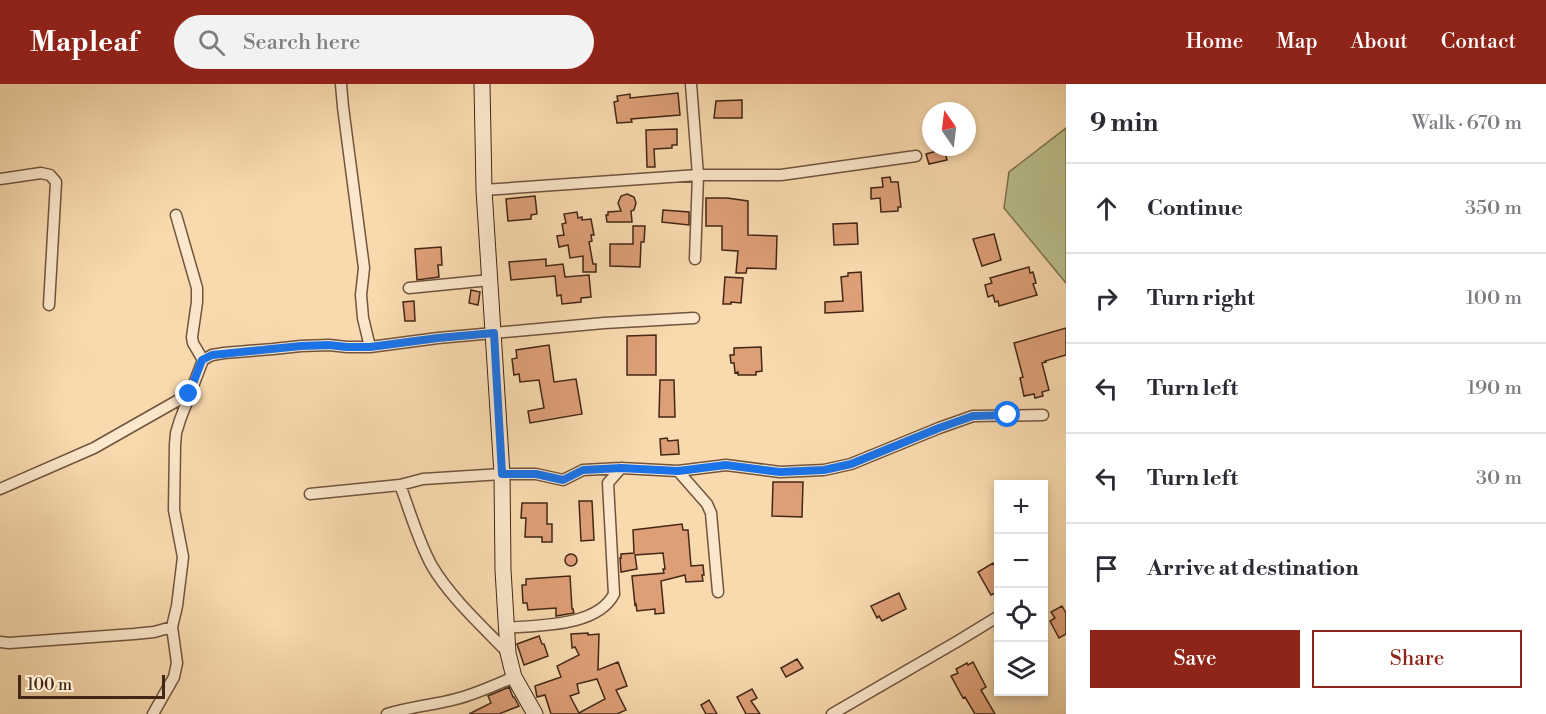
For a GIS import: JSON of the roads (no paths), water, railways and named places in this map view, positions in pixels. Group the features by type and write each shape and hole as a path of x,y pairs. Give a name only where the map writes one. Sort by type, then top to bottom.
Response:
{"street":[{"path":"341,84 364,267 361,295 363,318 370,347"},
{"path":"482,84 484,190 502,474 503,570 508,653 514,677 536,714"},
{"path":"691,84 698,175 695,259"},
{"path":"484,190 698,175 781,175 915,156"},
{"path":"0,179 41,173 50,176 56,182 49,305"},
{"path":"176,215 197,288 192,337 202,360"},
{"path":"409,288 490,279"},
{"path":"153,714 174,676 177,663 172,627 183,557 174,510 176,433 202,360 224,353 301,346 370,347 438,338 604,323 694,318"},
{"path":"0,489 94,448 189,394"},
{"path":"310,494 400,485 423,479 502,474 536,474 563,480 583,470 621,468 678,471 726,465 780,472 824,470 851,464 973,416 1043,415"},
{"path":"506,628 566,623 586,618 610,602 614,594 608,483 621,468"},
{"path":"678,471 707,504 711,513 718,592"},
{"path":"400,485 432,566 462,604 508,653"},
{"path":"832,714 994,619"},
{"path":"0,642 134,634 172,627"},
{"path":"387,714 405,708 459,699 514,677"}]}
